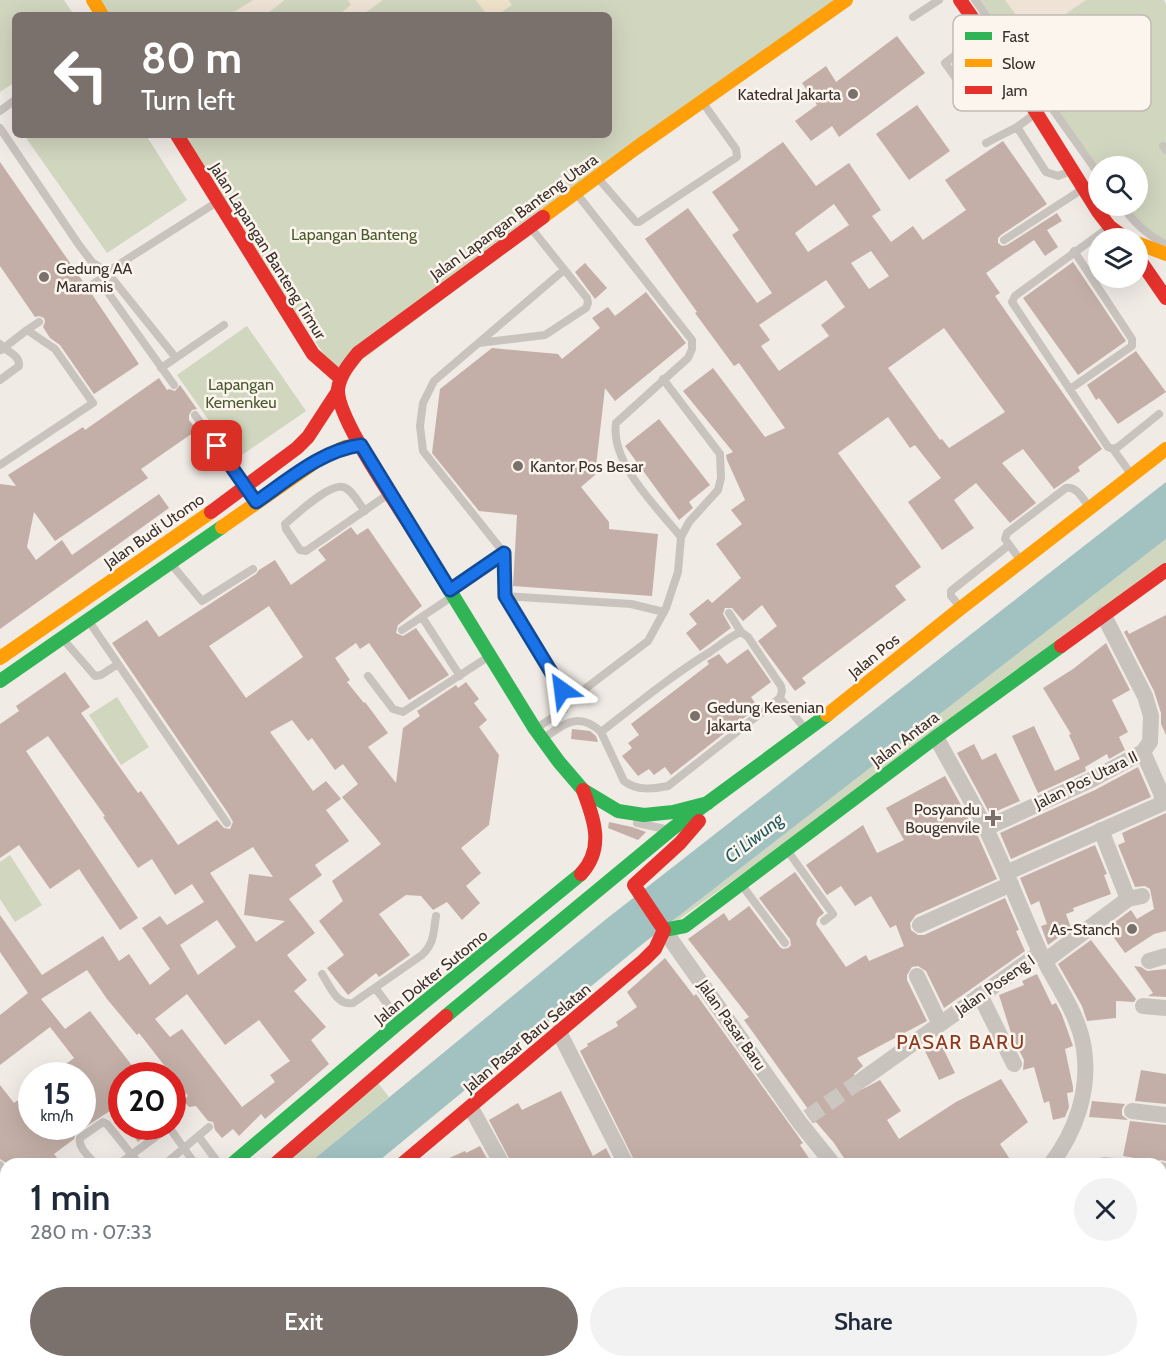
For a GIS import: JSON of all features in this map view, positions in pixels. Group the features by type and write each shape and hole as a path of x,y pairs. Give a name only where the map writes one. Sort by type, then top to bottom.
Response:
{"main road":[{"name":"Jalan Lapangan Banteng Utara","path":"339,384 357,352 597,176 846,0"},
{"path":"960,0 970,15"},
{"path":"1037,113 1072,171 1110,227"},
{"name":"Jalan Lapangan Banteng Timur","path":"179,138 313,354 339,384"},
{"path":"1148,247 1166,254"},
{"path":"1148,272 1166,298"},
{"path":"339,384 341,411 361,445 538,734 583,790 618,811 644,815 673,813 713,800"},
{"name":"Jalan Budi Utomo","path":"0,658 246,487 297,448 308,437 339,384"},
{"name":"Jalan Budi Utomo","path":"0,681 321,458 345,447 361,445"},
{"name":"Jalan Pos","path":"282,1158 438,1023 672,829 806,731 1166,449"},
{"name":"Jalan Antara","path":"663,929 686,926 936,736 1166,570"},
{"name":"Jalan Dokter Sutomo","path":"239,1158 401,1022 570,885 588,867 594,858 596,849 594,823 583,790"},
{"name":"Jalan Pasar Baru","path":"663,929 635,888 643,875 680,843 713,800"},
{"name":"Jalan Pasar Baru Selatan","path":"409,1158 644,960 655,949 663,929"}],"street":[{"path":"1102,614 1145,696 1151,716 1152,730 1143,752"},
{"path":"936,736 986,828 1081,1036 1085,1062 1085,1089 1073,1128 1055,1158"},
{"name":"Jalan Pos Utara II","path":"920,925 1101,830 1163,802 1143,752 1091,780 986,828"},
{"name":"Jalan Poseng I","path":"863,1079 981,995 1135,898 1101,830"},
{"name":"Jalan Pasar Baru","path":"663,929 804,1120 829,1158"},
{"path":"1149,961 1166,956"},
{"path":"917,976 940,1024"},
{"path":"981,995 1014,1064"},
{"path":"1143,1006 1166,1008"},
{"path":"559,1032 624,1158"},
{"path":"471,1108 499,1158"},
{"path":"1132,1111 1166,1115"}],"lane":[{"path":"913,17 939,0"},
{"path":"974,0 977,15"},
{"path":"974,0 985,15"},
{"path":"953,55 945,63 953,74"},
{"path":"597,176 636,222 639,222 736,158 736,149 702,102"},
{"path":"1054,111 1088,158"},
{"path":"986,143 1017,127 1037,113"},
{"path":"1017,127 1046,172 1058,176 1072,171"},
{"path":"0,128 92,262 107,272 176,358"},
{"path":"1004,240 1083,188"},
{"path":"576,192 692,340 692,349 688,358 616,423 614,434 624,463 681,537"},
{"path":"87,288 107,272 218,202"},
{"path":"1130,216 1148,234 1166,244"},
{"path":"478,344 545,335 586,308 587,298 530,226"},
{"path":"1110,227 1015,296 1012,302 1108,447 1113,449 1133,476"},
{"path":"1070,389 1132,344 1132,339 1074,251"},
{"path":"564,270 434,381 423,403 420,426 423,451 504,553 505,596 562,690 566,704"},
{"path":"99,280 174,386"},
{"path":"0,380 19,366 18,358 1,348 39,322"},
{"path":"161,368 224,325"},
{"path":"0,465 93,403 55,349 27,330"},
{"path":"538,734 564,710 566,704 648,641 664,612 678,572 681,537 690,522 718,490 721,478 720,454 663,379"},
{"path":"1113,449 1159,414"},
{"path":"195,416 256,502"},
{"path":"365,511 348,489 342,486 335,487 285,524 300,550 306,551 365,511 391,492"},
{"path":"1021,562 1005,539 1007,533 1066,488 1076,489 1090,509"},
{"path":"961,608 951,596 951,591 1009,544"},
{"path":"402,630 504,553"},
{"path":"170,562 202,601 254,569"},
{"path":"505,596 631,604 664,612"},
{"path":"538,734 559,728 574,720 585,721 601,732 624,781 631,786 644,789 668,786 780,698 781,686 729,613"},
{"path":"422,617 460,676"},
{"path":"88,620 226,823"},
{"path":"601,732 671,676 741,632"},
{"path":"62,638 96,676 118,664"},
{"path":"368,676 393,709 403,712 489,656"},
{"path":"780,698 806,731"},
{"path":"583,790 612,814 650,827 672,829"},
{"path":"786,849 833,914 824,921"},
{"path":"741,884 785,943"},
{"path":"322,974 341,1002 354,1003 429,948 433,942 436,915"},
{"path":"375,989 401,1022"},
{"path":"90,1158 80,1146 80,1138 103,1122 135,1158"},
{"path":"127,1158 169,1127 191,1158"},
{"path":"172,1158 209,1128"},
{"path":"199,1137 215,1158"}],"green space":[{"path":"0,0 64,0 72,12 12,12 12,84 0,92"},
{"name":"Lapangan Banteng","path":"93,0 846,0 339,377 179,138 612,138 612,12 100,12"},
{"path":"975,0 1164,0 1166,5 1166,244 1134,216 1148,216 1148,156 1091,156 1057,111 1151,111 1151,15 986,15"},
{"path":"26,138 148,138 187,200 107,253"},
{"name":"Lapangan Kemenkeu","path":"247,326 306,411 236,459 177,375"},
{"path":"1166,539 1166,570 664,930 680,915"},
{"path":"117,697 149,747 121,765 89,715"},
{"path":"10,855 42,905 15,922 0,899 0,862"},
{"path":"374,1078 389,1097 315,1158 281,1158"}],"sand":[{"path":"476,0 508,0 512,5 502,12 485,12"}],"shaded area":[{"path":"253,0 285,0 269,12 234,12"},
{"path":"348,0 383,0 366,12 342,12 351,5"},
{"path":"1005,0 1086,0 1064,15 1016,15"}],"water":[{"name":"Ci Liwung","path":"1166,482 1166,539 640,946 382,1158 315,1158 605,920"}],"building":[{"name":"Katedral Jakarta","path":"897,36 925,73 839,137 832,126 811,141 795,121 817,105 802,83 826,66 836,82"},
{"path":"917,105 950,151 909,180 876,134"},
{"path":"1003,141 1047,204 1001,235 998,243 1002,246 1007,245 1057,213 1062,221 1047,230 1058,247 1045,256 1034,240 986,273 1000,293 995,296 1102,449 1078,467 1080,471 1054,489 1023,449 1002,463 1036,503 1010,523 976,483 954,500 974,528 942,550 908,502 941,478 915,445 910,448 888,417 838,453 921,567 895,586 906,600 802,678 806,683 795,691 758,641 777,626 762,605 743,621 732,608 725,608 723,614 731,628 700,651 686,633 697,624 689,614 708,599 712,603 741,578 716,544 742,524 731,510 745,500 727,460 726,455 733,452 683,391 713,368 765,437 785,428 739,363 734,366 645,239 688,208 757,303 772,293 732,235 739,230 712,192 783,142 816,186 849,163 881,210 872,216 891,242 913,226 923,240 966,210 945,180","holes":["834,204 849,225 808,252 795,233","871,251 889,276 869,289 851,263","826,280 845,307 821,325 829,336 779,371 761,346 770,340 759,325","944,328 1005,412 949,448 942,439 940,440 888,368"]},
{"name":"Gedung AA Maramis","path":"0,162 84,283 81,288 82,292 91,293 139,364 94,394 60,345 50,338 43,327 44,318 35,317 0,266"},
{"path":"1073,262 1088,284 1088,288 1090,288 1126,341 1078,375 1023,298"},
{"path":"585,263 607,288 595,299 575,272"},
{"name":"Kantor Pos Besar","path":"646,292 686,343 615,401 605,388 595,475 581,487 609,522 609,529 658,534 652,596 513,586 517,515 479,511 432,453 440,389 492,348 558,354 562,359 600,328 592,318 608,307 615,316"},
{"path":"1136,351 1166,392 1118,424 1099,398 1096,400 1087,385"},
{"path":"159,378 167,390 175,391 180,385 197,409 192,410 189,420 197,430 141,469 148,478 55,541 34,512 27,547 36,560 62,540 72,555 159,494 169,508 0,629 0,484 16,486 8,475 83,427 85,430"},
{"path":"659,419 710,485 689,502 693,508 679,520 625,446"},
{"path":"351,527 357,535 368,528 422,606 398,625 396,633 403,636 416,628 449,675 409,700 369,643 360,649 356,643 335,658 350,680 347,682 388,733 368,747 396,783 403,728 420,716 417,711 456,685 458,688 466,682 479,699 474,703 487,720 479,727 499,755 489,825 461,848 481,873 466,886 480,903 462,920 447,902 433,910 421,896 406,895 379,914 410,955 379,977 376,973 348,995 327,968 344,955 319,921 343,901 332,881 381,844 342,797 358,784 343,764 335,770 312,738 308,741 292,720 270,732 313,791 326,781 341,799 326,810 349,841 315,865 322,875 289,899 315,933 287,955 307,980 294,991 326,1027 311,1040 329,1064 265,1119 261,1114 239,1136 233,1129 222,1138 215,1130 213,1122 208,1121 196,1106 189,1107 186,1104 188,1096 186,1093 186,1062 162,1062 139,1033 137,1035 107,999 87,970 41,999 65,1029 90,1011 129,1062 108,1062 108,1112 96,1120 96,1062 69,1062 74,1058 50,1027 0,1065 0,1015 28,993 0,952 0,915 42,975 103,936 119,961 129,954 150,985 170,969 142,928 160,916 167,925 204,902 192,884 175,895 152,859 138,868 103,817 105,816 48,736 26,751 138,918 120,930 79,869 50,889 19,845 0,858 0,724 19,711 16,706 65,672 90,707 81,713 138,793 141,791 178,845 217,820 224,828 230,829 233,822 228,813 112,643 147,620 159,637 275,560 291,585 326,560 318,550","holes":["269,606 303,657 246,698 209,646","253,847 273,877 249,874 244,915 285,921 256,942 210,873","217,920 236,947 198,975 180,945","187,994 225,1045 259,1020 290,1061 270,1075 275,1082 242,1107 182,1029 170,1037 155,1019"]},
{"path":"1166,615 1166,735 1161,724 1161,713 1154,691 1124,632 1127,630 1129,634"},
{"path":"1106,643 1130,690 1112,700 1128,732 1119,737 1125,750 1109,759 1107,754 1085,767 1086,771 1038,793 1012,736 1034,726 1055,771 1080,759 1069,735 1071,734 1043,688 1073,669"},
{"name":"Gedung Kesenian Jakarta","path":"748,649 771,682 751,697 758,707 671,775 665,767 654,775 649,769 638,776 622,756 632,748 628,743 639,735 631,724 709,664 707,661 719,654 727,664"},
{"path":"572,729 590,731 596,736 598,742 571,739"},
{"path":"974,744 982,760 996,753 1020,801 990,814 957,753"},
{"path":"1138,767 1151,797 1011,859 1000,833 1095,790"},
{"path":"945,776 977,834 997,879 916,915 910,923 911,930 918,935 924,935 1005,898 1019,930 1016,931 1025,951 944,1008 926,971 918,966 912,967 907,980 927,1021 857,1058 863,1066 854,1074 853,1081 858,1088 863,1089 880,1080 901,1111 887,1120 899,1139 956,1102 1001,1079 1028,1122 1000,1144 1009,1158 844,1158 816,1122 814,1123 808,1117 805,1111 808,1109 744,1020 749,1017 688,939 724,913 729,921 749,906 780,947 788,948 791,945 790,939 759,898 795,872 824,913 818,918 816,924 846,967 866,955 869,961 904,946 896,925 890,928 871,896 855,906 841,886 827,895 806,865 863,825 877,853 904,840 886,808"},
{"path":"1166,813 1166,931 1154,934 1125,953 1107,928 1131,910 1137,919 1154,909 1150,889 1145,886 1135,887 1118,845 1125,842 1122,833"},
{"path":"609,822 646,832 638,840 608,828"},
{"path":"1095,845 1107,874 1104,875 1111,894 1073,908 1074,911 1066,914 1071,928 1048,945 1041,926 1047,924 1039,901 1031,905 1020,878"},
{"path":"1091,940 1136,999 1134,1002 1116,1001 1116,1018 1087,1021 1082,1006 1058,964"},
{"path":"665,958 694,996 696,994 803,1143 800,1145 809,1158 633,1158 580,1051 588,1046 587,1044 618,1026 616,1022 637,1007 627,992"},
{"path":"1134,966 1147,971 1166,969 1166,997 1148,996 1153,993"},
{"path":"1037,974 1052,1005 1056,1003 1062,1015 1073,1046 1065,1049 1073,1087 1073,1092 1067,1093 1069,1107 1065,1117 1053,1120 1049,1101 1044,1103 1034,1067 1023,1070 1024,1060 1012,1036 999,995 1024,985 1022,981"},
{"path":"941,1044 955,1073 939,1080 925,1051"},
{"path":"1141,1070 1166,1074 1166,1104 1135,1101"},
{"path":"0,1085 14,1103 18,1100 18,1140 73,1140 54,1154 57,1158 0,1158"},
{"path":"561,1091 593,1156 606,1148 611,1158 509,1158 489,1120 518,1103 522,1110"},
{"path":"1092,1101 1125,1104 1122,1115 1128,1120 1089,1117"},
{"path":"1130,1121 1166,1125 1166,1158 1123,1156"},
{"path":"480,1146 487,1158 449,1158 465,1151 466,1153"}],"tunnel":[{"path":"808,1117 863,1079"}],"traffic: fast":[{"path":"0,681 222,527"},
{"path":"417,537 535,729 583,790 618,811 644,815 673,812 708,803"},
{"path":"664,930 685,926 1061,646"},
{"path":"446,1016 672,829 827,715"},
{"path":"239,1158 401,1021 581,874"}],"traffic: slow":[{"path":"93,0 100,12"},
{"path":"543,217 636,148 846,0"},
{"path":"1148,247 1166,254"},
{"path":"222,527 321,458 345,447 361,445"},
{"path":"827,715 1166,449"},
{"path":"0,658 211,512"}],"traffic: jam":[{"path":"960,0 970,15"},
{"path":"1035,111 1099,213 1111,228"},
{"path":"179,138 313,354 339,377"},
{"path":"417,537 370,463 347,420 338,389 341,379 358,353 543,217"},
{"path":"1148,272 1166,298"},
{"path":"211,512 297,448 308,437 338,391"},
{"path":"1061,646 1166,570"},
{"path":"581,874 593,854 595,844 594,822 583,790"},
{"path":"664,930 634,885 680,843 699,821"},
{"path":"409,1158 644,960 655,949 664,930"},
{"path":"282,1158 446,1016"}],"place":[{"name":"Katedral Jakarta","path":"853,94"},
{"name":"Gedung AA Maramis","path":"44,277"},
{"name":"Kantor Pos Besar","path":"518,466"},
{"name":"Gedung Kesenian Jakarta","path":"695,716"},
{"name":"Posyandu Bougenvile","path":"993,818"},
{"name":"As-Stanch","path":"1132,929"}],"district":[{"name":"PASAR BARU","path":"961,1042"}],"route":[{"path":"217,446 256,502 321,458 345,447 361,445 450,590 504,553 505,596 562,690"}]}
